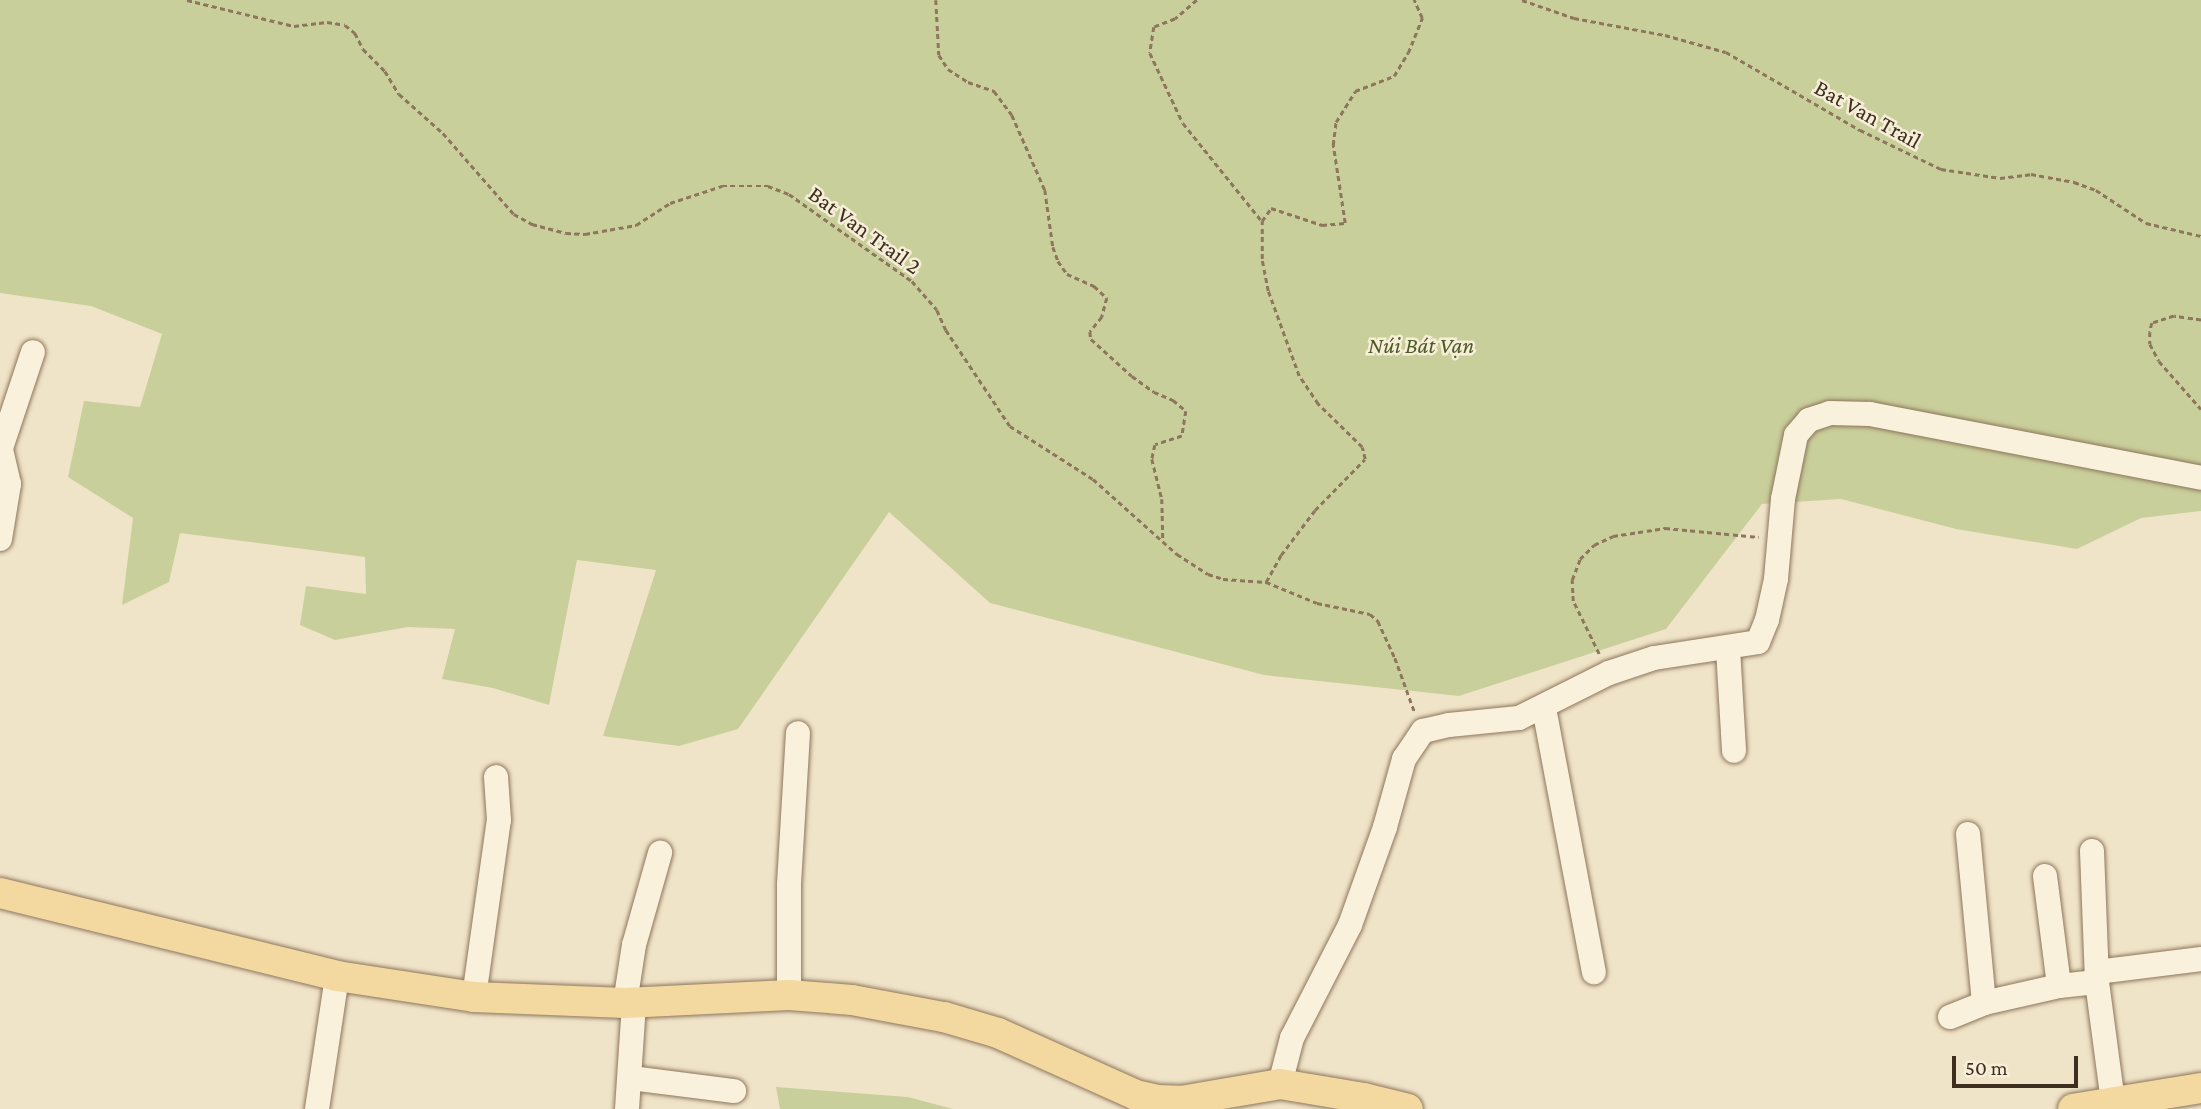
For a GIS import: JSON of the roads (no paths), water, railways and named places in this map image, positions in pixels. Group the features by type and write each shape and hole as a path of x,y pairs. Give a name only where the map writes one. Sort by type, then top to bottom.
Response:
{"main road":[{"path":"0,893 337,976 474,997 629,1003 789,995 852,1000 944,1017 998,1033 1136,1095 1157,1100 1181,1101 1280,1084 1364,1098 1408,1109"},
{"path":"2073,1109 2114,1105 2201,1088"}],"street":[{"path":"0,539 9,484 1,448 33,352"},
{"path":"1280,1084 1292,1038 1350,925 1385,827 1404,759 1423,731 1449,725 1519,718 1544,708 1609,673 1654,658 1728,649 1758,642 1767,620 1780,540 1783,499 1796,435 1809,419 1830,413 1870,414 2201,478"},
{"path":"1728,649 1734,751"},
{"path":"1544,708 1594,972"},
{"path":"789,995 789,884 797,733"},
{"path":"474,997 499,820 496,777"},
{"path":"1968,834 1984,1003"},
{"path":"2092,851 2097,977 2114,1105"},
{"path":"627,1109 631,1078 629,1003 635,945 660,853"},
{"path":"2045,876 2059,986"},
{"path":"1950,1017 1984,1003 2097,977 2201,958"},
{"path":"317,1109 337,976"},
{"path":"631,1078 733,1091"}],"park label":[{"name":"Núi Bát Vạn","path":"1421,345"}]}
